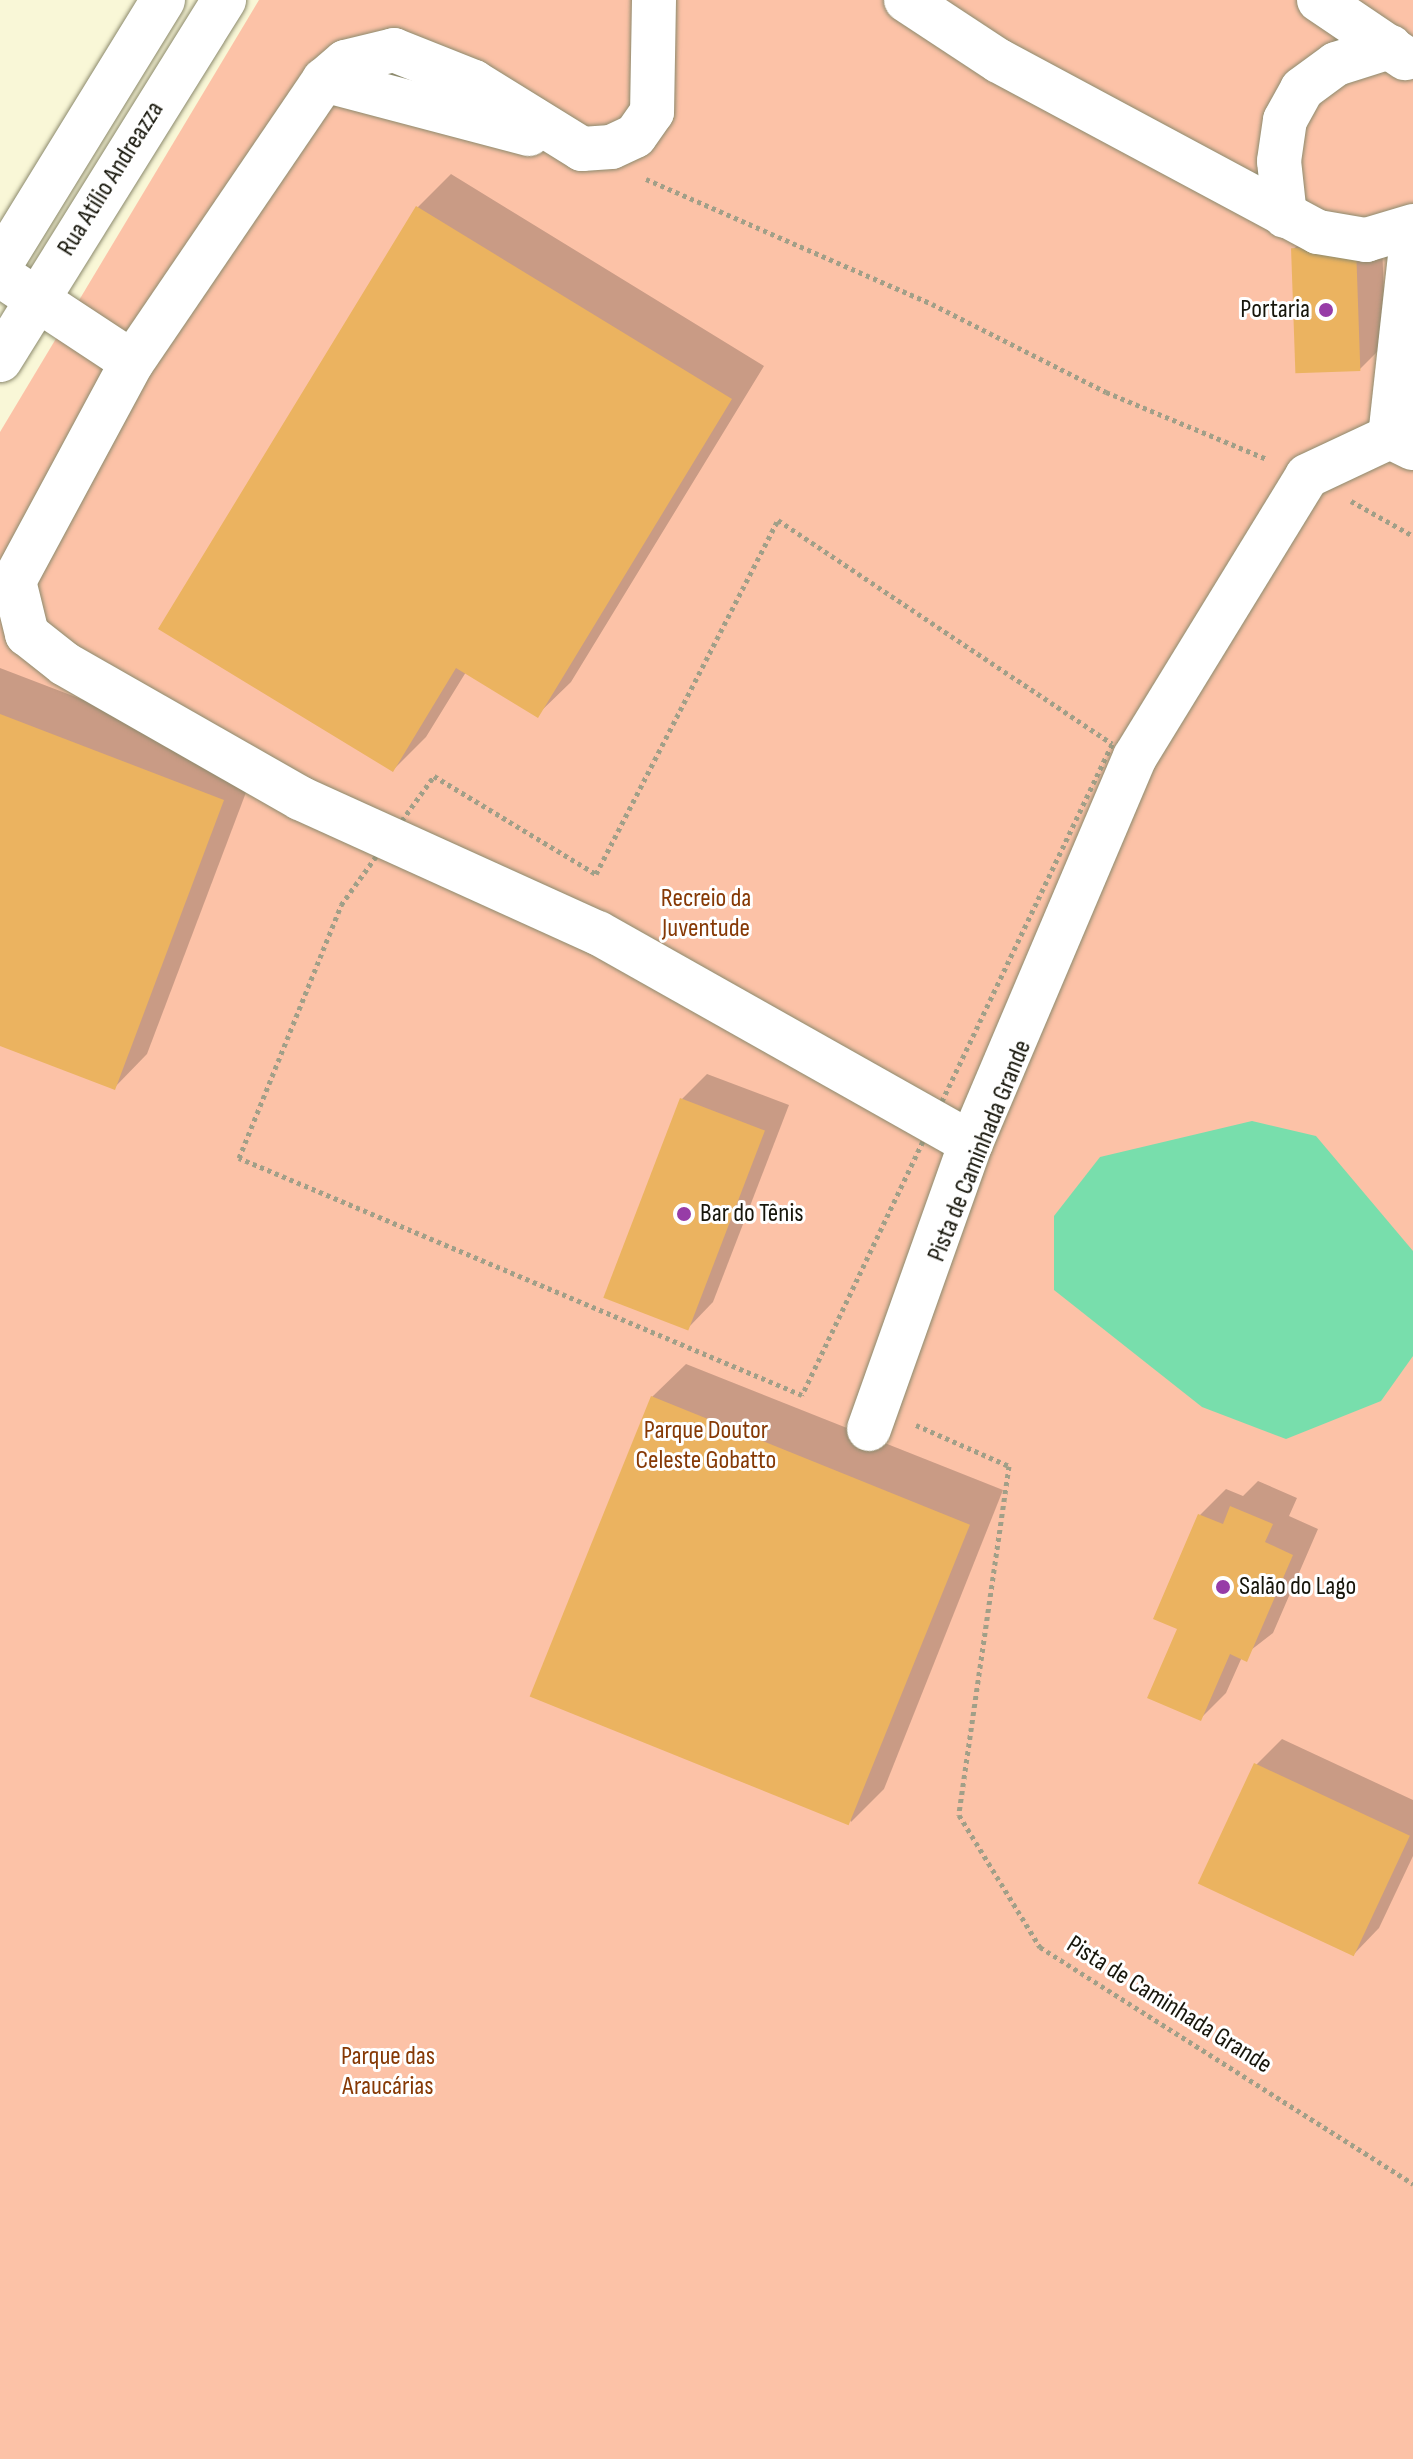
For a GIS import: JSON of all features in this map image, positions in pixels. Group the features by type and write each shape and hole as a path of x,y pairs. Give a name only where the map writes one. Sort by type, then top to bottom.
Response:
{"main road":[{"name":"Rua Atílio Andreazza","path":"0,265 163,0"},
{"name":"Rua Atílio Andreazza","path":"0,360 224,0"},
{"path":"654,0 652,112 635,136 582,149 324,80 132,362 14,581 27,634 65,664 300,798 598,933 971,1143"},
{"path":"869,1429 971,1143 1135,757 1314,480 1402,442 1413,227 1366,240 1318,232 999,61 906,0"},
{"path":"1282,0 1341,6 1401,56"},
{"path":"1285,216 1279,161 1285,120 1302,89 1336,64 1401,56"},
{"path":"0,275 39,297 132,362"}],"path":[{"path":"582,149 932,304 1106,392 1314,480 1413,536"},
{"name":"Pista de Caminhada Grande","path":"919,1412 915,1427 1009,1466 959,1815 1040,1947 1413,2184"}],"green space":[{"name":"Recreio da Juventude","path":"259,0 1413,0 1413,2459 0,2459 0,432"}],"shaded area":[{"path":"1252,1121 1316,1136 1413,1251 1413,1356 1381,1401 1286,1439 1202,1407 1054,1290 1054,1216 1100,1157"}],"building":[{"path":"416,206 732,399 538,718 456,668 393,772 158,629"},
{"name":"Portaria","path":"1356,246 1360,371 1295,373 1291,248"},
{"path":"0,714 224,800 115,1090 0,1046"},
{"name":"Bar do Tênis","path":"680,1098 765,1131 688,1330 603,1298"},
{"path":"651,1396 970,1525 849,1825 530,1696"},
{"name":"Salão do Lago","path":"1230,1506 1273,1524 1265,1542 1293,1555 1247,1662 1230,1654 1201,1721 1147,1698 1177,1629 1153,1619 1198,1514 1223,1524"},
{"path":"1254,1763 1410,1836 1354,1956 1198,1884"}],"place":[{"name":"Portaria","path":"1326,310"},
{"name":"Bar do Tênis","path":"684,1214"},
{"name":"Salão do Lago","path":"1223,1587"}],"park label":[{"name":"Parque Doutor Celeste Gobatto","path":"706,1446"},
{"name":"Parque das Araucárias","path":"388,2072"}]}
